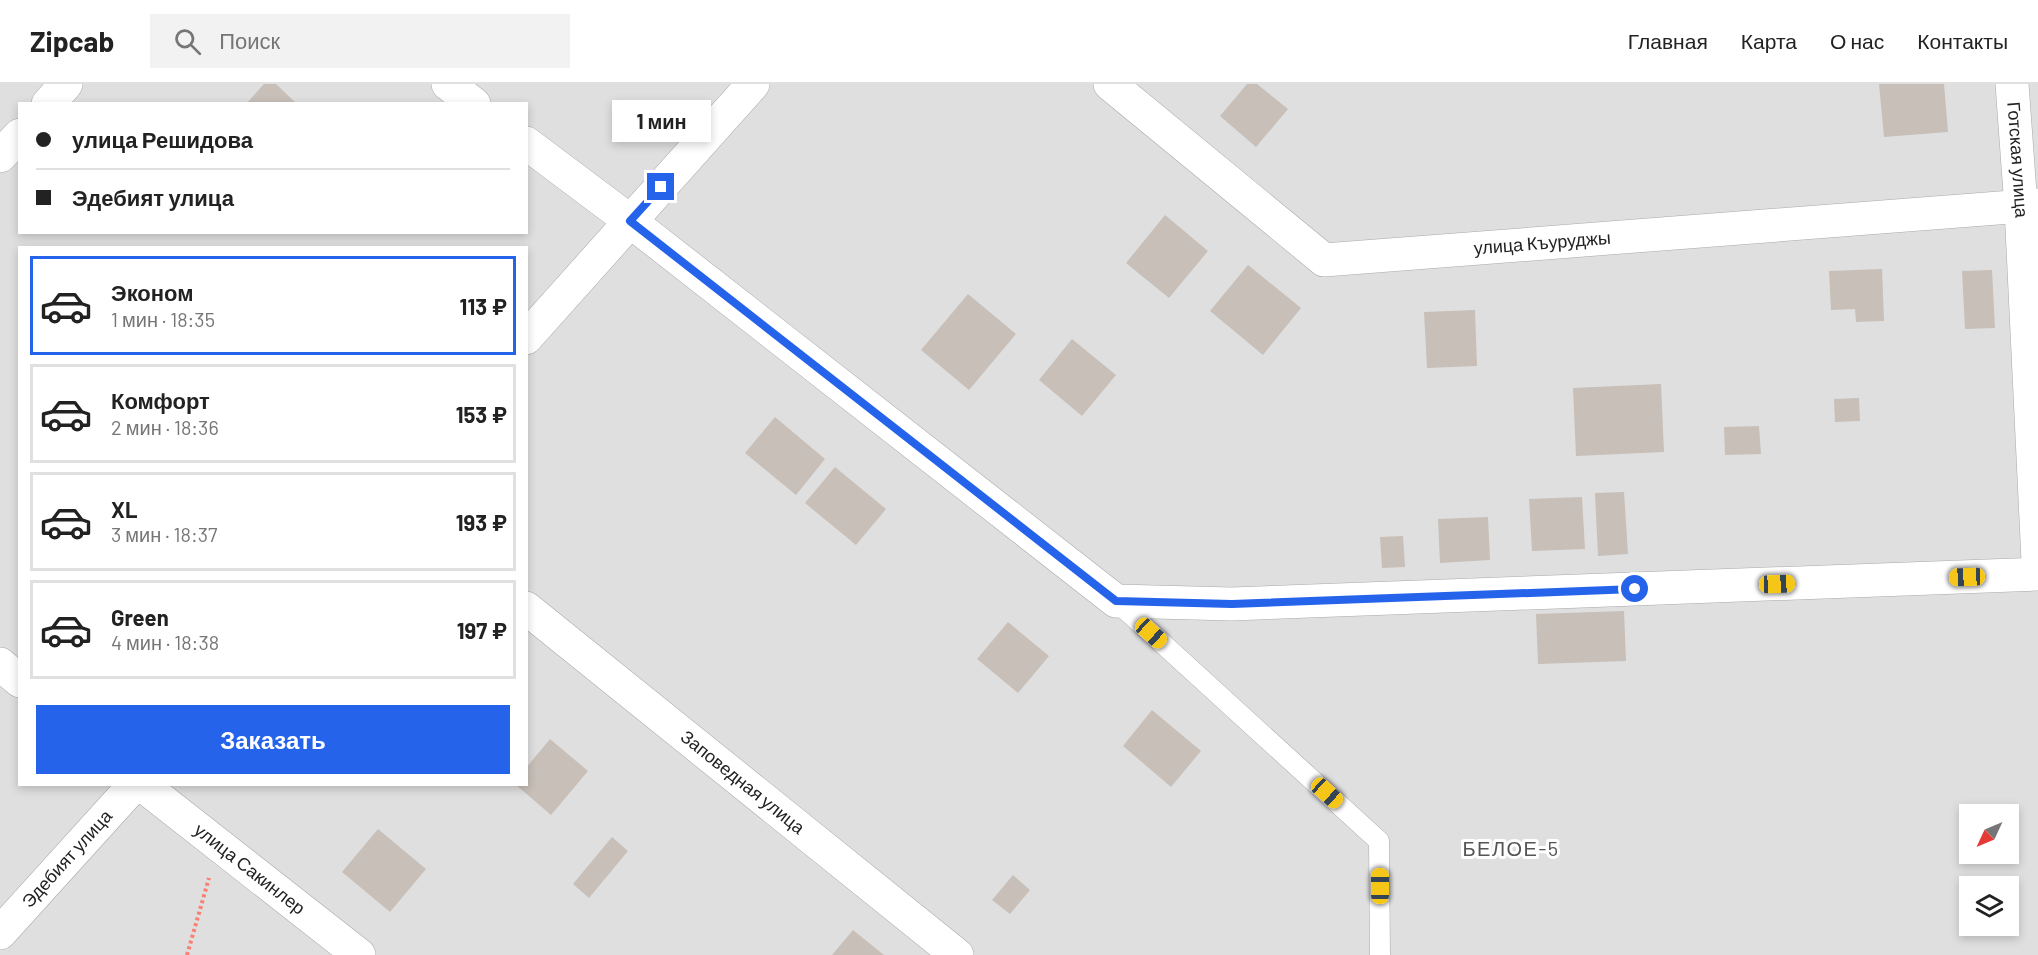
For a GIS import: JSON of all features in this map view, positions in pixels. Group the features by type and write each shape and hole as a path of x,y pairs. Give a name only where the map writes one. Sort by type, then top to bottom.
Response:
{"street":[{"path":"50,102 66,84"},
{"path":"448,84 471,102"},
{"path":"528,336 753,84"},
{"name":"улица Къуруджы","path":"1110,84 1324,260 2030,206"},
{"name":"Готская улица","path":"2012,84 2030,206 2038,561"},
{"path":"0,156 18,137"},
{"path":"528,144 630,221 1116,601 1232,604 2038,574"},
{"name":"Заповедная улица","path":"528,610 957,955"},
{"path":"0,664 18,679"},
{"name":"Эдебият улица","path":"0,933 133,786"},
{"name":"улица Сакинлер","path":"144,786 359,955"}],"lane":[{"path":"1116,601 1379,841 1380,955"}],"path":[{"path":"187,955 219,845"}],"shaded area":[{"path":"0,84 2038,84 2038,955 0,955"}],"building":[{"path":"264,84 276,84 295,102 248,102"},
{"path":"1247,84 1257,84 1288,109 1256,147 1220,116"},
{"path":"1879,84 1944,84 1948,132 1884,137"},
{"path":"1165,215 1208,251 1169,298 1126,263"},
{"path":"1248,265 1301,308 1263,355 1210,311"},
{"path":"1882,269 1884,321 1856,322 1855,309 1831,310 1829,271"},
{"path":"1992,270 1995,328 1965,329 1962,271"},
{"path":"968,294 1016,334 969,390 921,350"},
{"path":"1475,310 1477,366 1427,368 1424,312"},
{"path":"1072,339 1116,375 1082,416 1039,380"},
{"path":"1661,384 1664,452 1576,456 1573,388"},
{"path":"1859,398 1860,421 1835,422 1834,399"},
{"path":"775,417 825,459 796,495 745,453"},
{"path":"1759,426 1761,454 1725,455 1724,427"},
{"path":"835,467 886,509 856,545 805,503"},
{"path":"1624,492 1628,554 1598,556 1595,493"},
{"path":"1582,497 1585,549 1532,551 1529,499"},
{"path":"1488,517 1490,560 1440,563 1438,519"},
{"path":"1403,536 1405,567 1382,568 1380,537"},
{"path":"1624,611 1626,661 1538,664 1536,614"},
{"path":"1008,622 1049,656 1018,693 977,659"},
{"path":"1152,710 1201,751 1171,787 1123,746"},
{"path":"550,739 588,771 551,815 517,786 528,786 528,766"},
{"path":"378,829 426,869 390,912 342,872"},
{"path":"612,837 628,851 589,898 573,884"},
{"path":"1013,875 1030,890 1010,914 992,900"},
{"path":"853,930 884,955 832,955"}],"district":[{"name":"БЕЛОЕ-5","path":"1511,849"}],"route":[{"path":"661,187 630,221 1116,601 1232,604 1635,589"}]}
